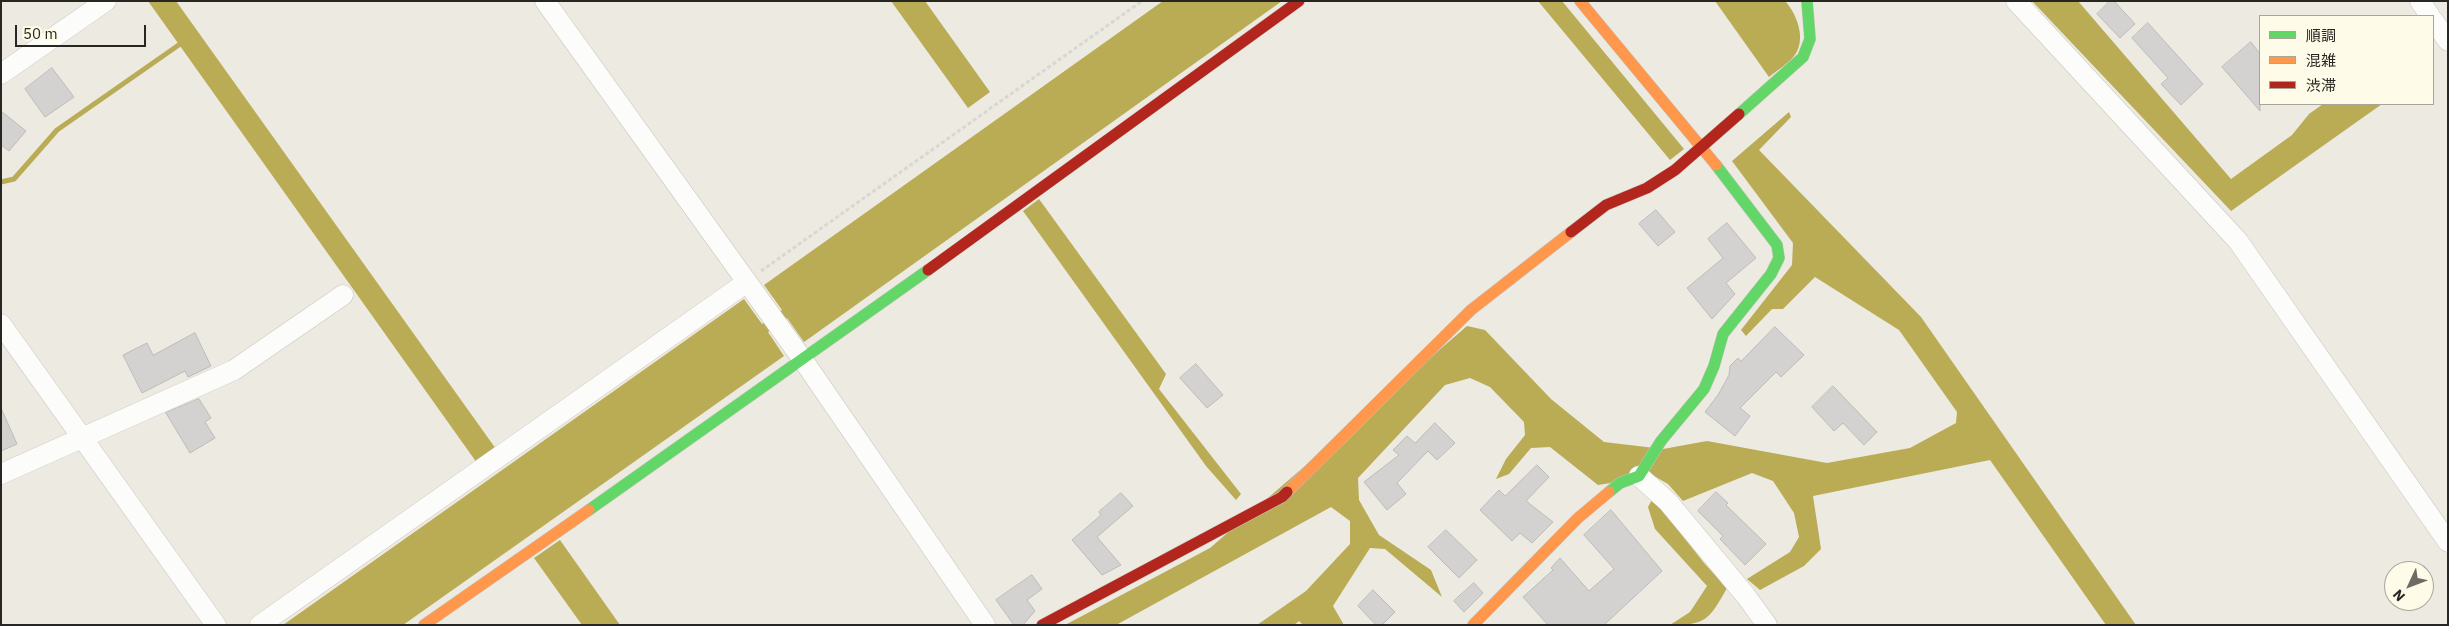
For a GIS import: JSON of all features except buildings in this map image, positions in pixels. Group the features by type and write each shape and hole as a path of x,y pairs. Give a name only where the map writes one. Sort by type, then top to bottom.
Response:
{"street":[{"path":"1,74 106,1"},
{"path":"545,1 803,360 986,625"},
{"path":"424,625 803,360 1299,1"},
{"path":"1473,625 1578,518 1620,483 1639,476 1662,441 1704,389 1714,366 1723,334 1771,274 1779,258 1777,245 1703,147 1580,1"},
{"path":"1042,625 1282,497 1471,310 1606,205 1647,188 1675,170 1803,57 1810,39 1807,1"},
{"path":"2016,1 2238,241 2448,542"},
{"path":"2420,1 2429,15"},
{"path":"2434,21 2448,41"},
{"path":"260,625 747,282"},
{"path":"1,474 234,370 343,295"},
{"path":"1,324 216,625"},
{"path":"1639,476 1668,502 1746,596 1766,625"}],"path":[{"path":"747,282 1142,1"}],"shaded area":[{"path":"148,1 176,1 496,449 477,463"},
{"path":"891,1 925,1 990,92 968,108"},
{"path":"1163,1 1282,1 804,342 787,318 768,332 784,356 403,625 283,625 744,299 762,324 782,310 764,285"},
{"path":"1538,1 1562,1 1684,149 1670,160"},
{"path":"1715,1 1785,1 1797,20 1799,27 1800,42 1798,50 1786,64 1769,77"},
{"path":"2032,1 2078,1 2231,179 2292,135 2309,114 2322,105 2381,105 2231,211"},
{"path":"1789,112 1791,117 1759,150 1921,317 2136,625 2106,625 1990,460 1813,496 1821,549 1804,566 1760,590 1747,579 1790,552 1799,537 1794,513 1773,481 1752,473 1683,501 1668,484 1654,476 1598,485 1550,447 1531,448 1509,474 1496,479 1506,459 1525,435 1524,422 1490,387 1470,378 1445,385 1358,478 1359,500 1379,535 1431,570 1442,597 1385,549 1370,548 1333,606 1344,625 1303,625 1299,621 1294,625 1257,625 1306,591 1350,544 1350,521 1331,507 1116,625 1065,625 1210,548 1467,326 1485,330 1551,399 1604,442 1663,449 1707,441 1827,463 1910,448 1956,423 1957,412 1899,330 1815,277 1783,309 1772,309 1746,336 1741,330 1792,265 1793,243 1732,161"},
{"path":"1039,199 1166,374 1159,389 1241,494 1236,500 1206,466 1023,211"},
{"path":"1653,498 1704,563 1727,588 1711,614 1699,622 1670,625 1690,612 1707,586 1655,529 1648,507"},
{"path":"560,540 620,625 582,625 534,558"}],"waterway":[{"path":"1,182 14,179 57,130 183,42"}],"traffic: fast":[{"path":"1739,114 1803,57 1810,39 1807,1"},
{"path":"1609,492 1620,483 1639,476 1661,441 1704,389 1714,366 1723,334 1771,274 1779,258 1777,245 1716,165"},
{"path":"589,510 928,270"}],"traffic: slow":[{"path":"1580,1 1716,165"},
{"path":"1287,492 1471,310 1571,232"},
{"path":"1473,625 1578,518 1609,492"},
{"path":"424,625 589,510"}],"traffic: jam":[{"path":"928,270 1299,1"},
{"path":"1571,232 1606,205 1647,188 1675,170 1739,114"},
{"path":"1042,625 1282,497 1287,492"}]}
